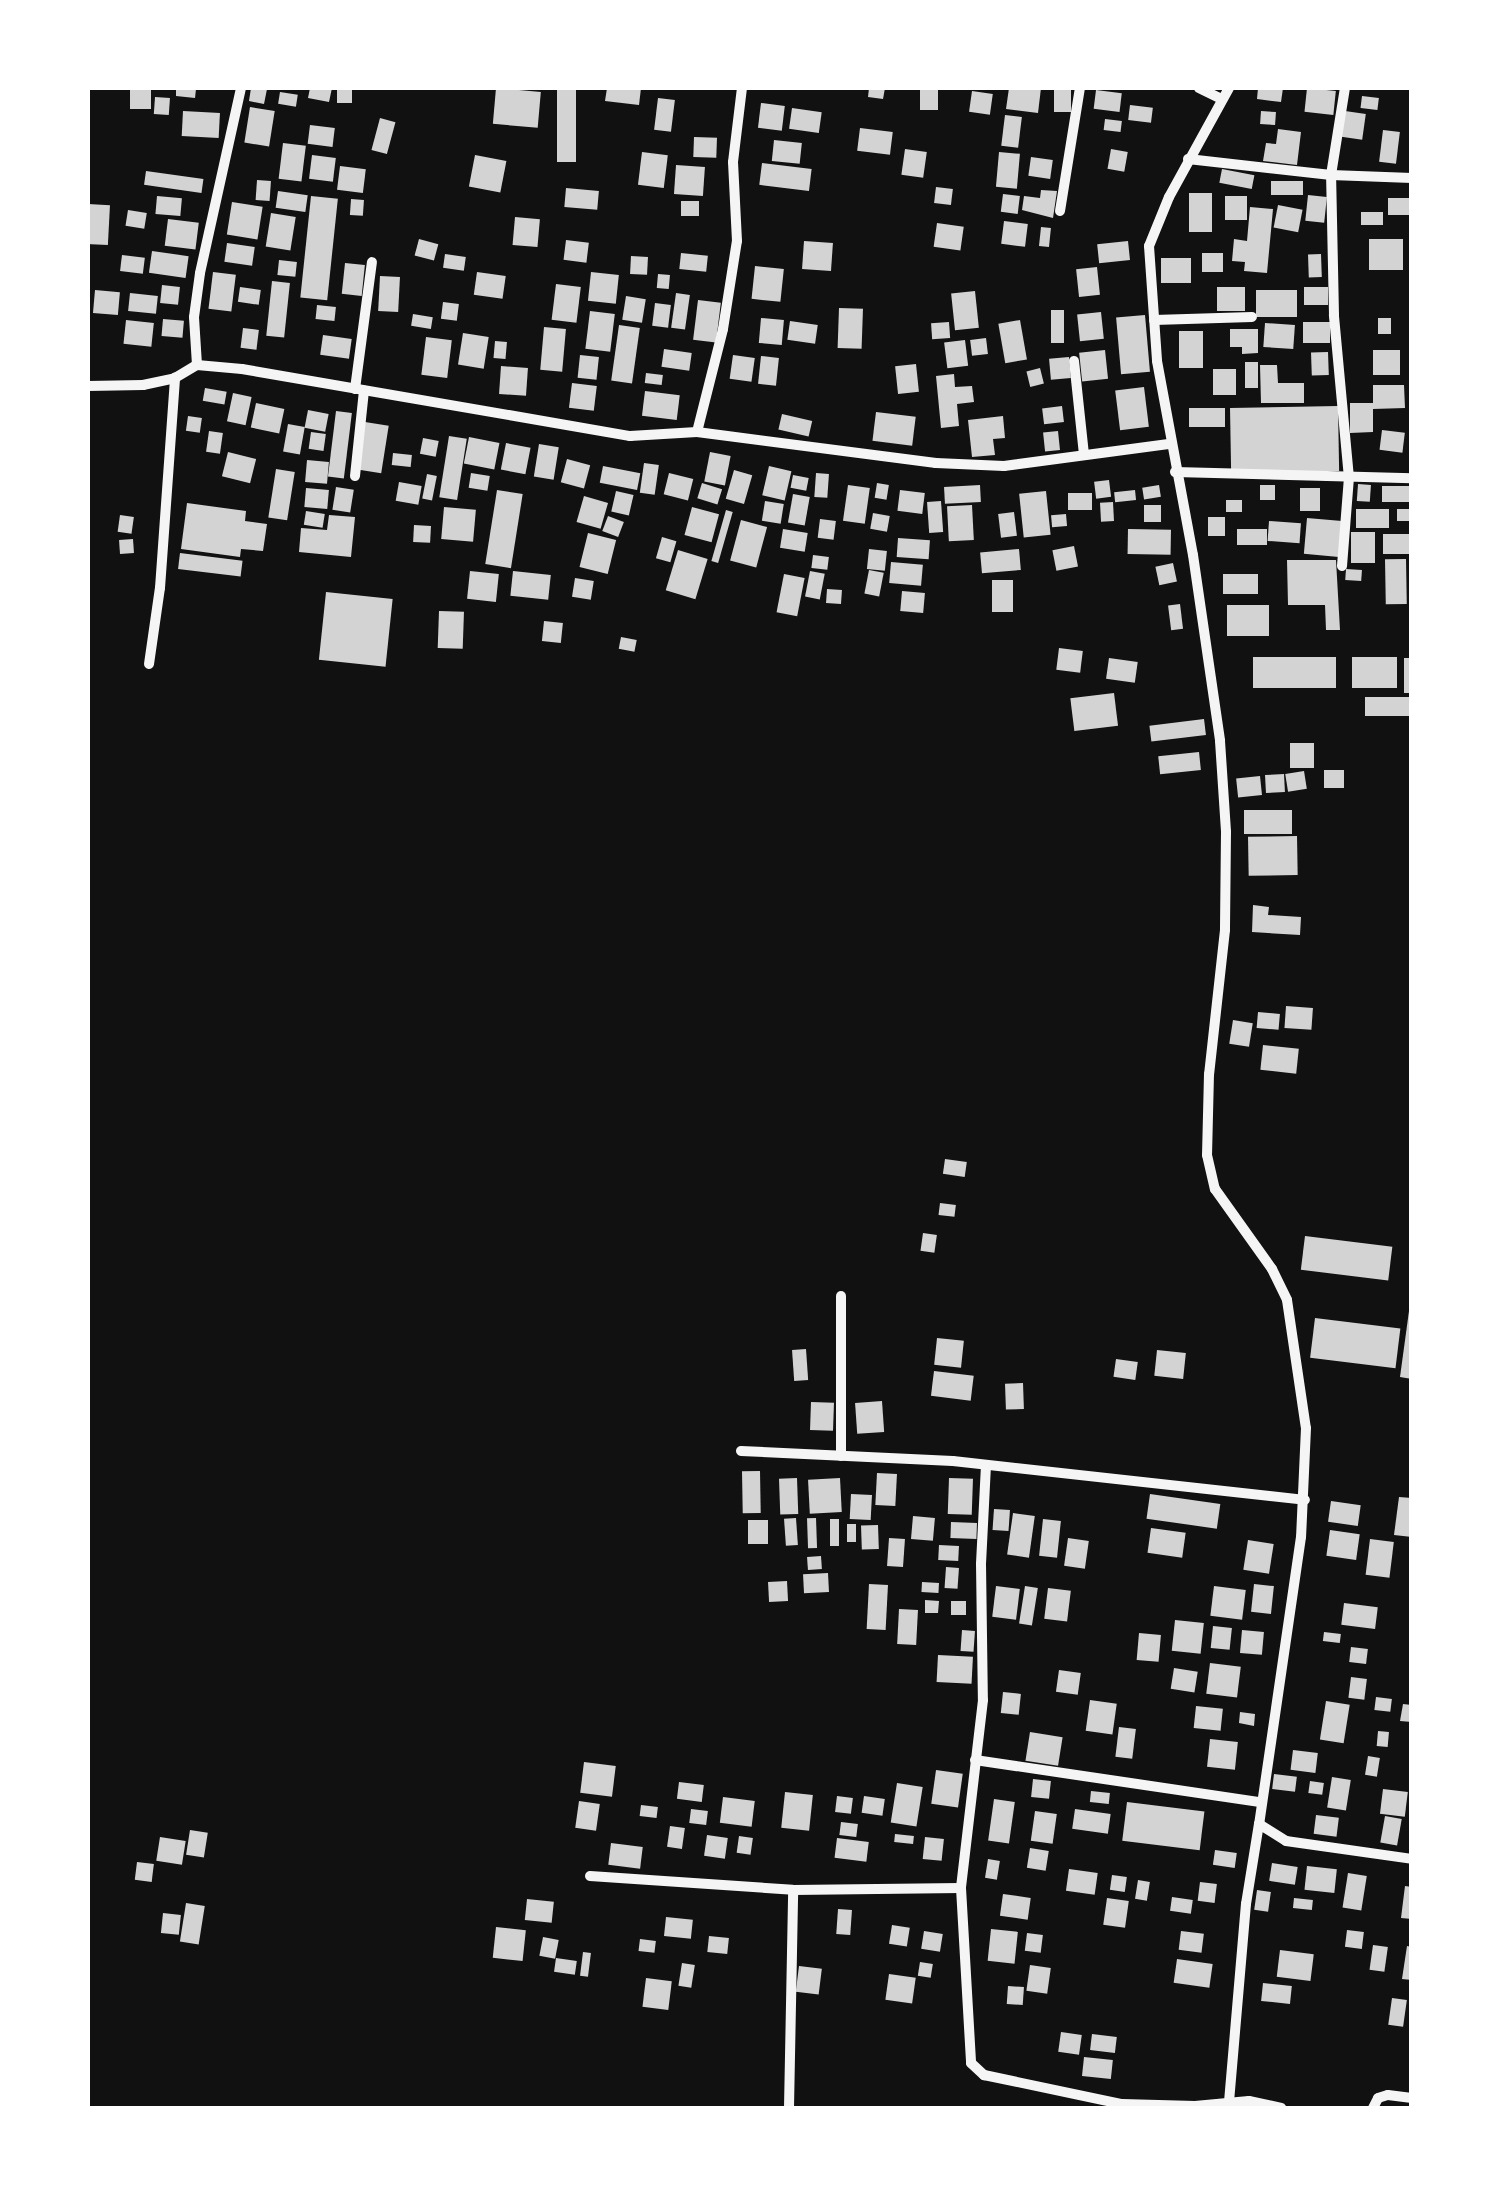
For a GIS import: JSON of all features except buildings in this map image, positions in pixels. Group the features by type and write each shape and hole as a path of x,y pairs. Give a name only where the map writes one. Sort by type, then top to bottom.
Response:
{"street":[{"path":"196,365 194,316 200,273 241,88"},
{"path":"697,432 723,329 737,241 733,162 742,88"},
{"path":"1060,211 1080,88"},
{"path":"1200,88 1222,100"},
{"path":"1228,88 1188,159 1150,246 1154,320 1170,444 1193,555 1220,741 1226,832 1225,930 1209,1074 1207,1155 1215,1189 1272,1269 1287,1300 1306,1428 1305,1500 1246,1904 1228,2102"},
{"path":"1342,566 1349,478 1334,314 1330,175 1345,88"},
{"path":"1188,159 1330,175 1412,178"},
{"path":"355,476 372,262"},
{"path":"1154,320 1252,317"},
{"path":"1074,361 1084,454"},
{"path":"88,386 143,385 175,378 196,365 630,436 697,432 936,463 1004,466 1170,444"},
{"path":"149,664 160,588 175,378"},
{"path":"1175,472 1412,478"},
{"path":"840,1456 841,1296"},
{"path":"741,1451 986,1465 1305,1500"},
{"path":"986,1465 981,1564 985,1644 961,1888 972,2063 976,2071 1122,2104 1196,2106 1228,2102 1280,2108"},
{"path":"975,1760 1260,1802"},
{"path":"1259,1824 1286,1841 1412,1859"},
{"path":"590,1876 793,1890 961,1888"},
{"path":"788,2108 793,1890"},
{"path":"1374,2108 1378,2098 1388,2095 1412,2098"}]}
